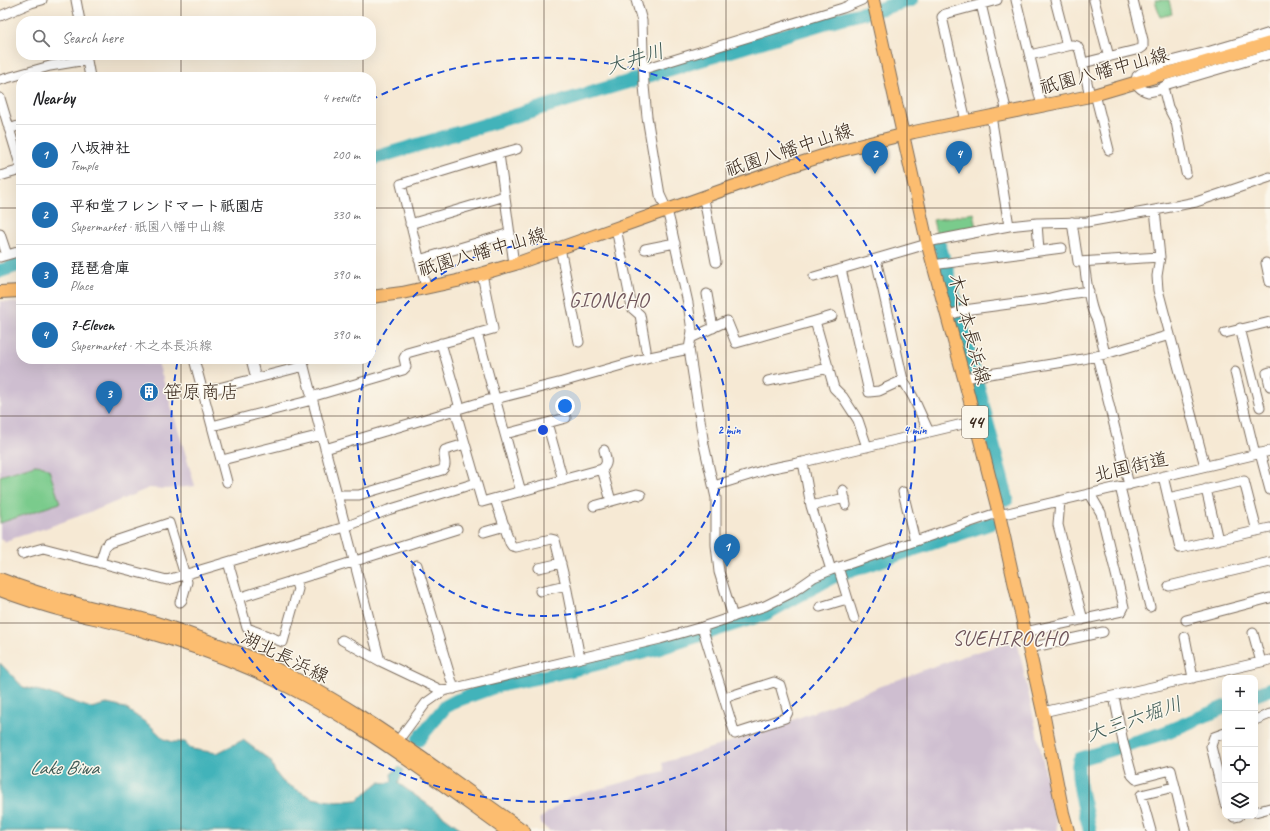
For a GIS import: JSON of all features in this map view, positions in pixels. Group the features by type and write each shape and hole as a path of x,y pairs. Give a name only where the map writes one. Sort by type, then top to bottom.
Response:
{"main road":[{"name":"木之本長浜線","path":"872,0 932,266 964,378 999,514 1068,831"},
{"name":"祇園八幡中山線","path":"376,296 402,293 482,274 515,264 788,167 838,151 902,135 1092,95 1270,43"},
{"path":"0,292 16,291"},
{"name":"湖北長浜線","path":"0,579 46,595 144,620 180,631 270,666 344,706 507,831"},
{"name":"湖北長浜線","path":"0,590 29,601 136,628 176,640 246,667 295,690 395,745 524,831"}],"street":[{"path":"0,16 31,2 42,0"},
{"path":"76,0 79,16"},
{"path":"636,0 642,21 644,83 648,118 660,195 667,210 688,303 692,331 689,349 704,444 714,486 716,545 719,572 732,617"},
{"path":"644,71 843,8 862,0"},
{"path":"966,121 942,17 945,14 997,0"},
{"path":"1016,0 1042,106"},
{"path":"1055,0 1067,46"},
{"path":"1094,0 1109,57"},
{"path":"1083,63 1143,47 1143,40 1133,0"},
{"path":"981,4 1007,113"},
{"path":"1270,34 1188,56 1144,70 1137,76 1136,82 1141,89 1148,92 1168,84 1270,54"},
{"path":"1030,55 1067,46 1078,46 1108,150"},
{"path":"29,72 77,60"},
{"path":"86,60 89,72"},
{"path":"0,80 16,76"},
{"path":"1163,87 1168,107 1176,122 1186,174"},
{"path":"0,98 16,152"},
{"path":"991,116 1009,226"},
{"path":"9,129 16,127"},
{"path":"426,287 401,184 517,149"},
{"path":"499,154 515,264"},
{"path":"0,176 16,171"},
{"path":"814,277 927,243 1009,226 1037,223 1087,222 1155,210 1196,202 1270,177"},
{"path":"410,224 505,196"},
{"path":"702,198 705,204 716,262"},
{"path":"1155,210 1160,258 1156,276 1158,290 1205,466"},
{"path":"1072,222 1078,262 1160,258"},
{"path":"1037,223 1039,251"},
{"path":"616,228 632,308 640,315 646,350"},
{"path":"419,260 510,233"},
{"path":"0,234 3,256 16,252"},
{"path":"645,249 674,243"},
{"path":"560,248 579,342"},
{"path":"932,266 1062,248"},
{"path":"876,259 903,380 913,397 929,432"},
{"path":"1084,262 1094,315 1097,320 1101,355 1124,486 1150,607"},
{"path":"1266,263 1270,282"},
{"path":"841,269 869,392 879,391 903,380"},
{"path":"212,426 312,398 403,370 406,368 404,358 407,353 493,329 482,274"},
{"path":"947,316 964,310 1046,299 1089,291"},
{"path":"707,294 713,328"},
{"path":"691,338 727,321 736,343 832,316"},
{"path":"815,321 834,388 843,397 858,420 867,447"},
{"path":"1225,333 1240,328 1270,322"},
{"path":"1240,328 1260,407"},
{"path":"477,333 521,492"},
{"path":"964,378 1083,359 1170,335"},
{"path":"441,343 465,444 482,502 602,469 607,462 604,450"},
{"path":"325,449 457,409 562,382 650,357 689,349"},
{"path":"195,364 227,482"},
{"path":"252,364 256,378"},
{"path":"203,392 256,378 297,364"},
{"path":"304,364 380,661"},
{"path":"768,381 829,368"},
{"path":"1235,372 1257,454 1270,487"},
{"path":"1270,372 1267,373 1270,386"},
{"path":"505,434 566,418"},
{"path":"714,486 768,469 967,424 975,420"},
{"path":"547,423 563,480"},
{"path":"222,460 321,435"},
{"path":"337,495 359,495 442,470 446,464 443,455 445,450 465,444"},
{"name":"北国街道","path":"443,691 660,639 703,631 732,617 774,602 791,593 814,577 837,571 915,541 991,515 1060,501 1270,451"},
{"path":"803,462 811,506 854,619"},
{"path":"602,469 611,501"},
{"path":"1162,476 1180,548 1270,528"},
{"path":"1168,498 1244,481 1257,531"},
{"path":"22,554 44,548 167,580 345,527 388,510 476,483"},
{"path":"1206,489 1218,540"},
{"path":"903,492 915,541"},
{"path":"594,506 637,494 642,495"},
{"path":"1025,632 1122,611 1124,607 1101,513 1090,494"},
{"path":"811,506 844,498"},
{"path":"495,499 510,543 515,547 551,539 556,541 580,658"},
{"path":"1060,501 1058,525 1083,620"},
{"path":"100,563 105,547 109,543 169,523 188,582 180,602"},
{"path":"484,532 505,526"},
{"path":"238,598 457,529"},
{"path":"228,562 247,628 283,642 298,589 295,580"},
{"path":"1169,586 1270,562"},
{"path":"539,568 561,563"},
{"path":"418,565 454,689"},
{"path":"540,591 566,585"},
{"path":"1186,620 1270,598"},
{"path":"820,607 847,599"},
{"path":"703,631 735,734 785,718 788,712 780,685 774,682 724,698"},
{"path":"1029,648 1103,632"},
{"path":"1043,712 1266,661 1254,633"},
{"path":"1185,637 1193,678"},
{"path":"342,640 380,661 443,691"},
{"path":"395,745 426,702 443,691"},
{"path":"1114,696 1132,775 1136,779 1171,770 1186,831"},
{"path":"1258,719 1270,714"},
{"path":"1222,734 1214,737 1211,746 1222,792"},
{"path":"1151,831 1141,795 1174,786"},
{"path":"1258,811 1270,808"}],"shaded area":[{"path":"0,301 16,303 16,364 158,364 195,486 167,489 149,488 101,508 6,542 3,539 0,540"},
{"path":"1017,640 1058,831 550,831 543,826 539,819 569,797 664,771 662,763 756,734 926,669"}],"green space":[{"path":"1155,0 1169,0 1172,14 1160,17"},
{"path":"974,213 976,227 949,232 937,237 933,220"},
{"path":"35,465 44,466 49,470 60,503 0,523 0,476"}],"water":[{"name":"Lake Biwa","path":"0,663 23,687 48,693 91,708 107,704 125,708 152,727 164,739 173,742 185,742 191,749 217,753 243,740 271,761 275,772 283,782 312,798 336,802 357,800 379,782 387,783 392,781 391,774 399,767 404,770 398,783 464,831 0,831"}],"waterway":[{"name":"大井川","path":"376,157 834,20 911,0"},
{"path":"937,243 940,247 944,261"},
{"name":"大井川","path":"0,271 16,266"},
{"path":"946,266 957,308"},
{"path":"959,316 974,371"},
{"path":"976,379 1007,499"},
{"path":"418,740 445,707 458,700 497,686 564,672 653,650 765,614 832,577 991,523"},
{"name":"大三六堀川","path":"1258,694 1270,689"},
{"name":"大三六堀川","path":"1090,831 1079,782 1078,764 1080,759 1164,733 1222,708"}],"place":[{"name":"平和堂フレンドマート祇園店","path":"875,174"},
{"name":"7-Eleven","path":"959,174"},
{"name":"笹原商店","path":"149,392"},
{"name":"琵琶倉庫","path":"109,414"},
{"name":"八坂神社","path":"727,567"}],"district":[{"name":"GIONCHO","path":"609,300"},
{"name":"SUEHIROCHO","path":"1010,638"}]}
